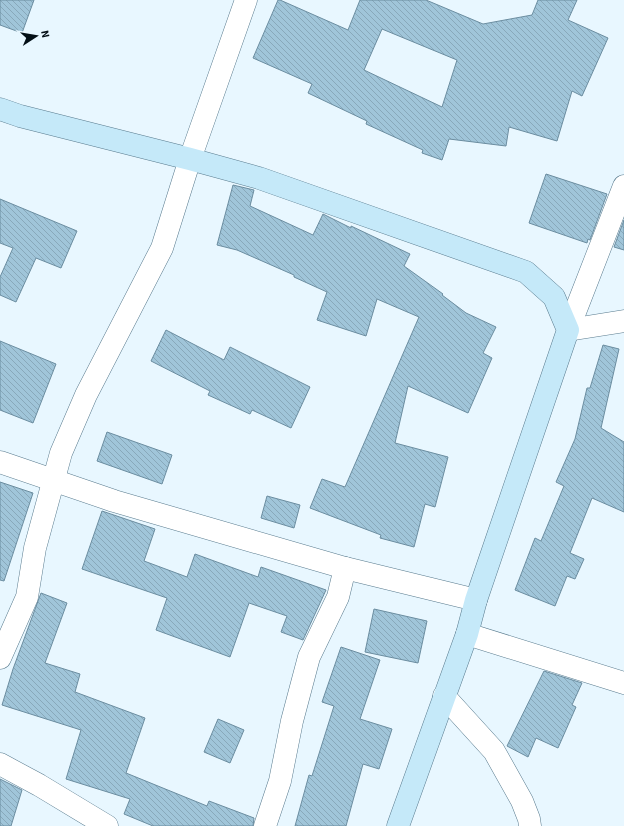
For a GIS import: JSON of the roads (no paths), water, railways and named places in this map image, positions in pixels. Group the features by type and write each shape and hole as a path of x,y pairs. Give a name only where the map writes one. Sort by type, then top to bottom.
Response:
{"street":[{"path":"0,658 27,596 35,548 62,453 86,395 162,248 190,159 246,0"},
{"path":"0,109 20,116 259,178 526,272 554,297 568,330"},
{"path":"398,826 467,634 476,600 568,330 624,186"},
{"path":"568,330 624,321"},
{"path":"0,462 114,501 345,568 476,600"},
{"path":"265,826 280,781 292,721 309,657 338,597 345,568"},
{"path":"467,634 624,683"},
{"path":"444,696 494,751 522,801 530,826"},
{"path":"0,764 39,785 107,826"}]}
